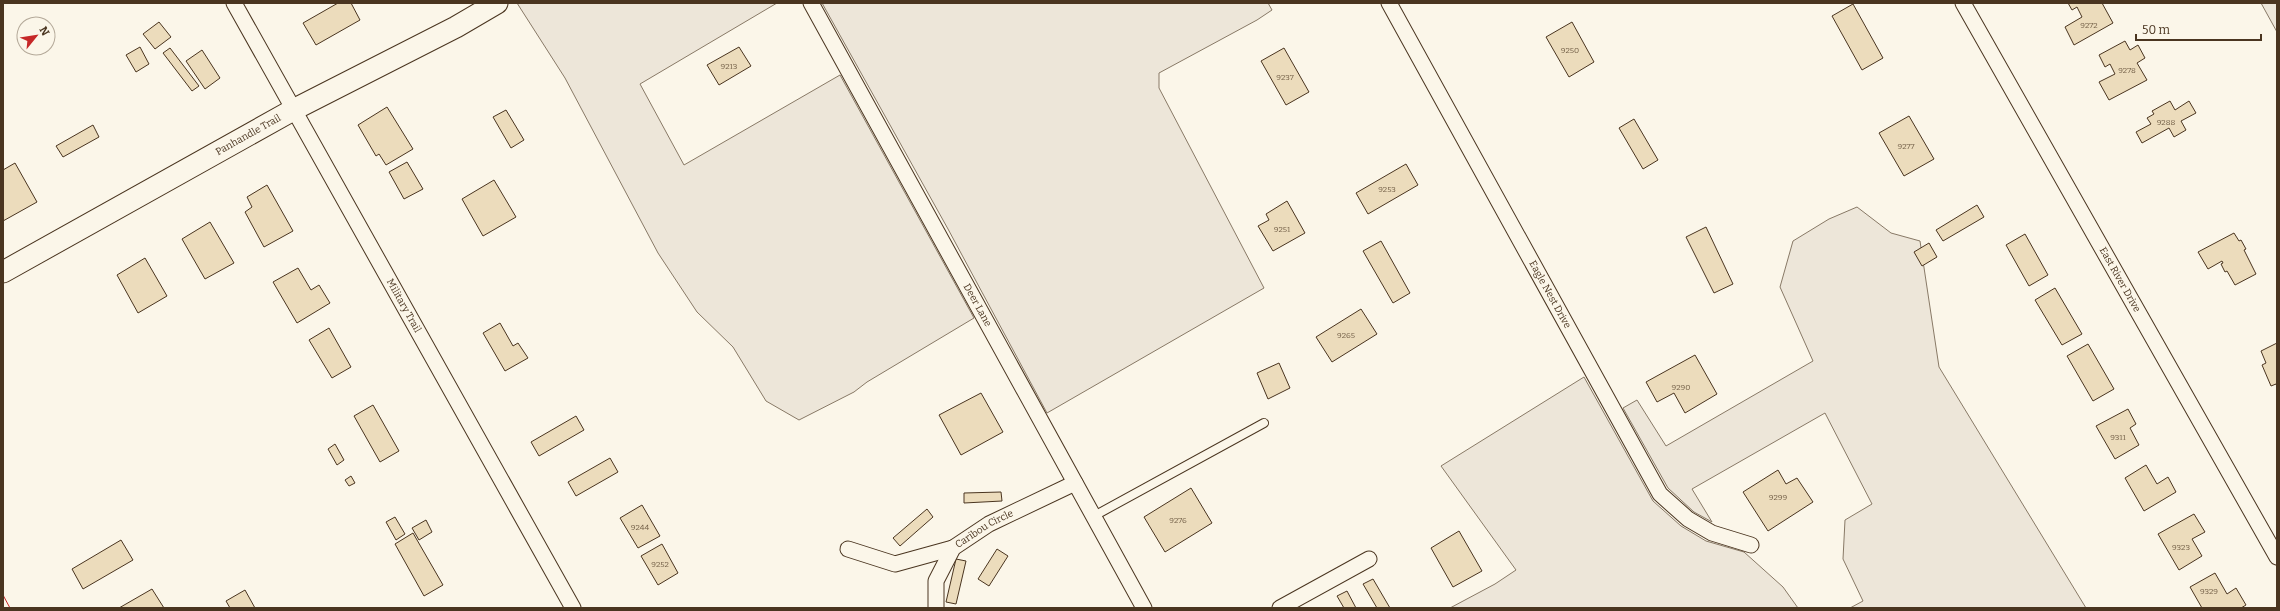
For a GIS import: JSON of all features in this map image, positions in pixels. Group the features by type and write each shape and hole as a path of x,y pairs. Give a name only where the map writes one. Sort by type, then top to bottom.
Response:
{"street":[{"name":"Military Trail","path":"234,3 573,608"},
{"name":"Panhandle Trail","path":"3,272 293,110 456,27 497,3"},
{"name":"Deer Lane","path":"811,3 940,234 1144,608"},
{"name":"Eagle Nest Drive","path":"1389,3 1660,494 1688,519 1712,533 1751,545"},
{"name":"East River Drive","path":"1963,3 2277,557"},
{"name":"Caribou Circle","path":"936,608 936,581 953,548 989,524 1075,482"},
{"path":"848,549 895,564 953,548"},
{"path":"1280,608 1370,559"}],"lane":[{"path":"1094,516 1264,423"}],"shaded area":[{"path":"517,3 777,3 640,84 684,165 840,75 974,318 867,382 854,392 799,420 766,401 733,347 697,312 658,253 565,78"},
{"path":"822,3 1268,3 1272,10 1257,20 1159,73 1159,88 1264,288 1047,413 948,229"},
{"path":"2261,3 2277,3 2277,32"},
{"path":"1857,207 1891,233 1920,241 1939,367 2086,608 1850,608 1863,601 1843,559 1845,520 1872,504 1825,413 1692,489 1712,522 1694,512 1668,488 1623,408 1637,400 1666,446 1813,361 1780,287 1793,241 1829,219"},
{"path":"1584,377 1653,501 1681,526 1706,541 1744,552 1783,587 1798,608 1450,608 1495,584 1516,570 1441,466"}],"building":[{"path":"338,3 351,3 360,20 316,45 303,23"},
{"path":"2068,3 2102,3 2113,23 2074,45 2065,27 2082,17 2077,7 2072,10"},
{"path":"1853,4 1883,58 1862,70 1832,16"},
{"path":"159,22 171,37 155,49 143,34"},
{"path":"1572,22 1594,62 1569,77 1546,37"},
{"path":"2125,41 2130,50 2138,45 2145,58 2137,63 2147,80 2109,100 2099,82 2115,74 2110,64 2105,67 2099,55"},
{"path":"140,47 149,64 136,72 126,55"},
{"path":"739,47 751,66 719,85 707,65"},
{"path":"170,48 199,86 192,91 163,53"},
{"path":"1284,48 1309,92 1286,105 1261,61"},
{"path":"202,50 220,78 205,89 186,61"},
{"path":"2170,101 2175,110 2189,101 2196,113 2181,121 2186,130 2174,137 2169,128 2142,143 2136,132 2151,124 2147,118 2154,114 2152,111"},
{"path":"387,107 413,149 386,165 379,154 376,156 358,125"},
{"path":"506,110 524,140 511,148 493,117"},
{"path":"1909,116 1934,159 1904,176 1879,133"},
{"path":"1634,119 1658,160 1643,169 1619,128"},
{"path":"93,125 99,137 63,157 56,146"},
{"path":"407,162 423,189 404,199 389,172"},
{"path":"15,163 37,202 3,221 3,170"},
{"path":"1406,164 1418,185 1368,214 1356,193"},
{"path":"494,180 516,217 483,236 462,199"},
{"path":"267,185 293,231 264,247 245,212 252,207 247,197"},
{"path":"1287,201 1305,233 1273,251 1258,226 1269,220 1266,214"},
{"path":"1977,205 1984,217 1943,241 1936,230"},
{"path":"210,222 234,263 205,279 182,239"},
{"path":"1706,227 1733,284 1714,293 1686,237"},
{"path":"2234,233 2239,241 2241,240 2246,249 2244,250 2256,274 2235,285 2227,271 2225,272 2221,264 2223,263 2222,261 2208,269 2198,252"},
{"path":"2025,234 2048,275 2029,286 2006,245"},
{"path":"1381,241 1410,293 1393,303 1363,251"},
{"path":"1929,243 1937,257 1922,266 1914,252"},
{"path":"145,258 167,296 138,313 117,275"},
{"path":"298,268 311,290 319,285 330,303 297,323 273,282"},
{"path":"2055,288 2082,334 2062,345 2035,300"},
{"path":"1361,309 1377,334 1332,362 1316,337"},
{"path":"500,323 513,346 518,343 528,358 505,371 483,333"},
{"path":"329,328 351,367 332,378 309,340"},
{"path":"2277,343 2277,387 2276,384 2271,386 2262,365 2266,363 2261,351"},
{"path":"2088,344 2114,389 2093,401 2067,356"},
{"path":"1695,355 1717,394 1685,413 1674,393 1657,402 1646,382"},
{"path":"1279,363 1290,388 1268,399 1257,373"},
{"path":"981,393 1003,432 961,455 939,415"},
{"path":"373,405 399,451 380,462 354,416"},
{"path":"2128,409 2136,424 2130,428 2139,445 2115,459 2096,426"},
{"path":"576,416 584,430 539,456 531,442"},
{"path":"335,444 344,460 337,465 328,449"},
{"path":"610,458 618,472 576,496 568,482"},
{"path":"2146,465 2157,484 2168,477 2176,492 2144,511 2125,478"},
{"path":"1778,470 1786,484 1797,478 1813,502 1768,531 1743,492"},
{"path":"351,476 355,483 349,486 345,480"},
{"path":"1191,488 1212,523 1165,552 1144,517"},
{"path":"1001,492 1002,501 964,503 964,493"},
{"path":"642,505 660,536 638,548 620,518"},
{"path":"927,509 933,517 900,546 893,538"},
{"path":"2194,514 2205,532 2192,539 2202,556 2179,570 2158,534"},
{"path":"395,517 405,534 396,540 386,522"},
{"path":"426,520 432,532 419,540 412,528"},
{"path":"1459,531 1482,571 1453,587 1431,548"},
{"path":"413,533 443,585 424,596 395,544"},
{"path":"121,540 133,560 83,589 72,569"},
{"path":"662,544 678,573 658,585 641,556"},
{"path":"997,549 1008,556 989,586 978,579"},
{"path":"956,559 966,561 956,604 946,602"},
{"path":"2215,573 2227,594 2236,588 2246,605 2241,608 2202,608 2190,587"},
{"path":"1373,579 1390,608 1377,608 1363,584"},
{"path":"152,589 164,608 119,608"},
{"path":"245,590 255,608 230,608 226,601"},
{"path":"1347,591 1356,608 1344,608 1337,596"}],"power":[{"path":"3,595 10,608"}]}
